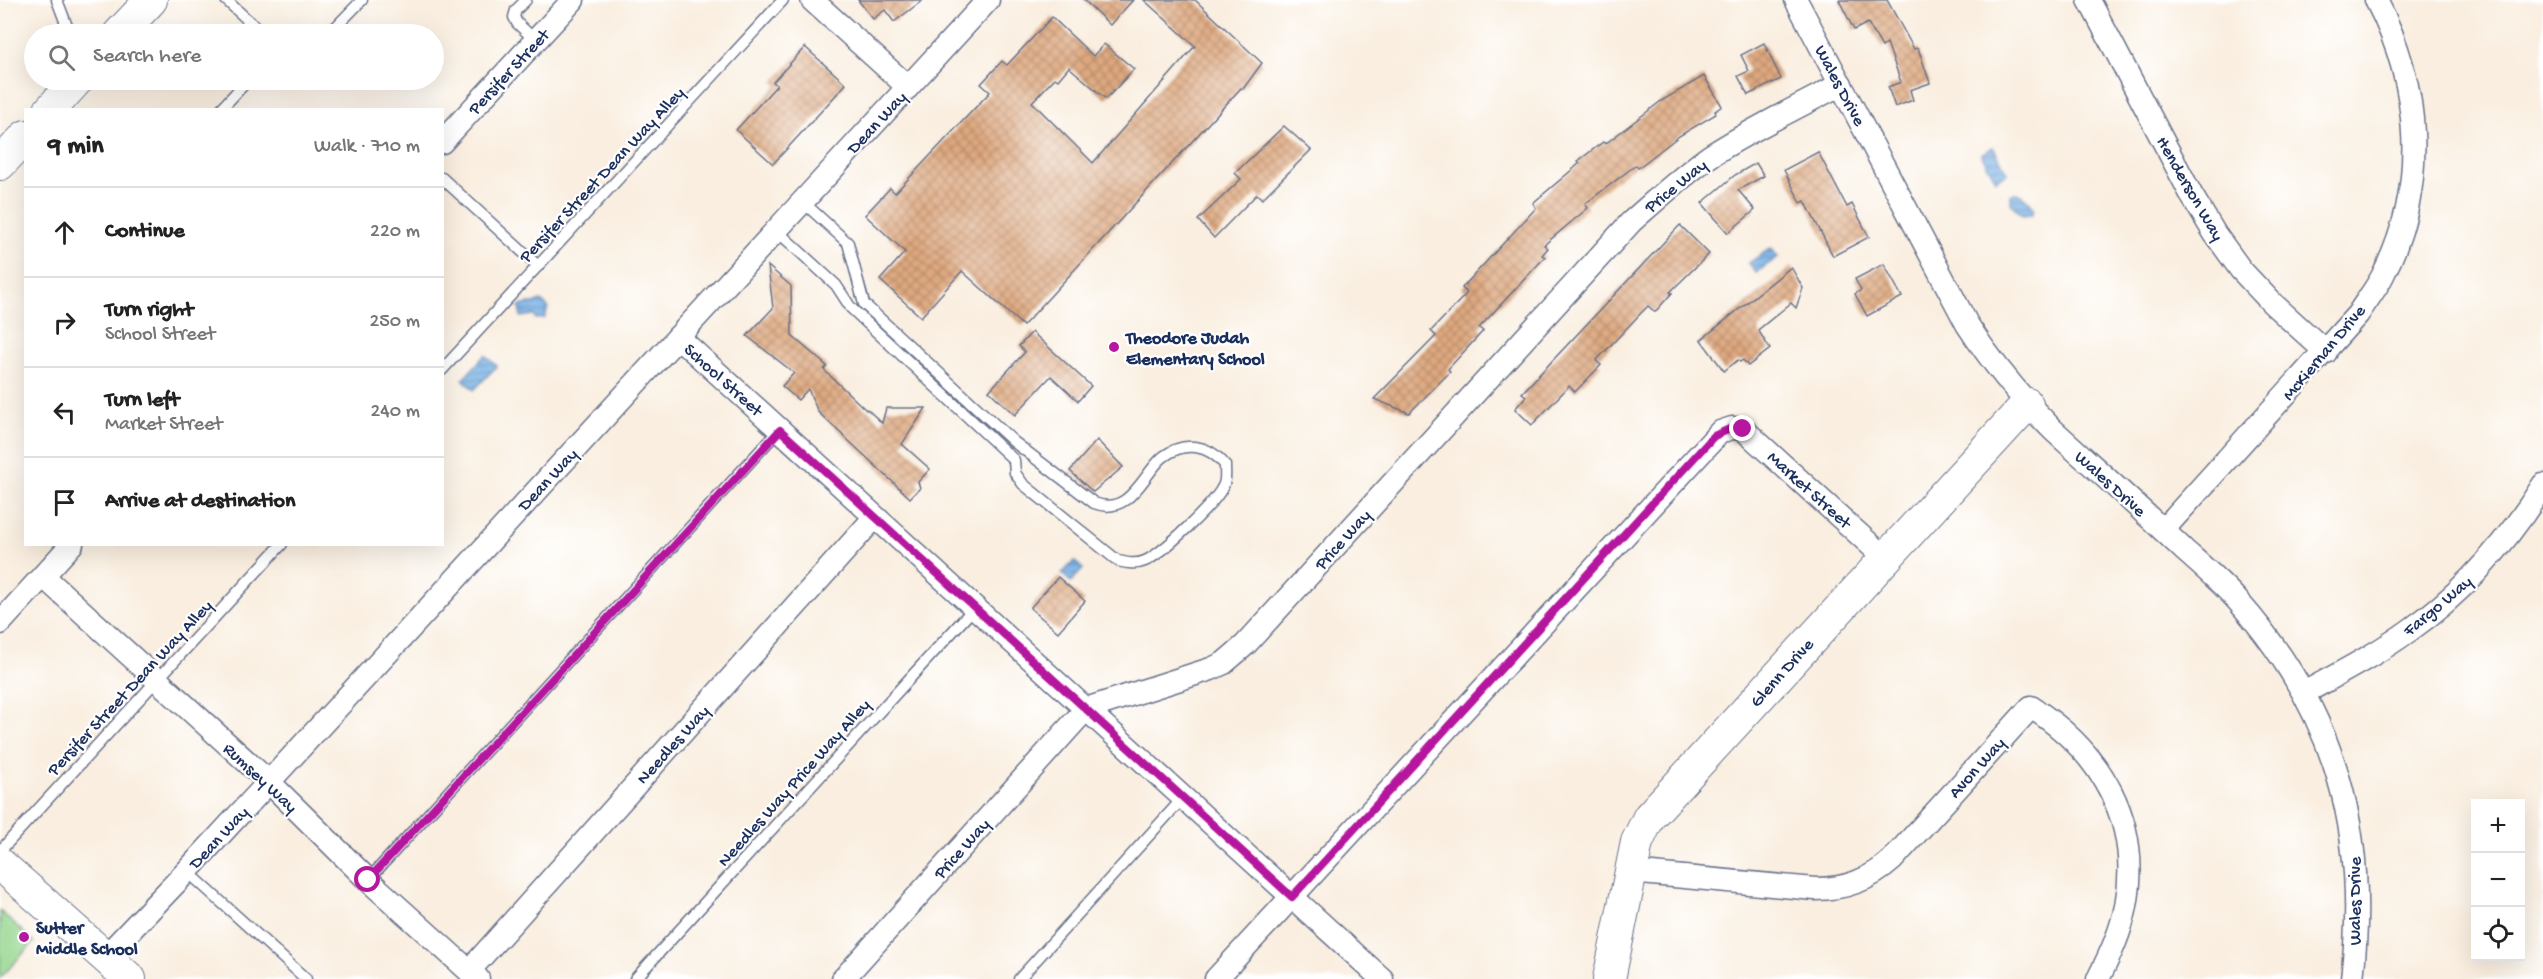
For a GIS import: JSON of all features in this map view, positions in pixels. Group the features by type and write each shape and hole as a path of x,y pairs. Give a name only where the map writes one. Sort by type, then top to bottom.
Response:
{"street":[{"path":"128,24 151,0"},
{"name":"Persifer Street","path":"444,140 573,0"},
{"name":"Dean Way","path":"105,957 187,871 988,0"},
{"name":"Wales Drive","path":"1796,0 1967,324 1992,362 2027,404 2235,598 2265,634 2304,693 2335,765 2347,810 2355,856 2357,935 2352,979"},
{"name":"Henderson Way","path":"2089,0 2192,196 2215,234 2241,270 2272,303 2326,352"},
{"name":"McKiernan Drive","path":"2163,530 2358,314 2382,276 2401,230 2414,160 2413,115 2396,42 2376,0"},
{"path":"821,3 908,87"},
{"name":"Price Way","path":"843,979 1086,709 1211,669 1235,655 1631,222 1669,187 1709,157 1841,84"},
{"path":"52,108 69,90"},
{"path":"0,164 24,138"},
{"name":"School Street","path":"678,337 1382,979"},
{"name":"Glenn Drive","path":"1609,979 1630,872 1642,830 1658,806 2027,404"},
{"name":"Market Street","path":"1216,979 1720,432 1732,428 1743,429 1885,558"},
{"name":"Fargo Way","path":"2304,693 2394,641 2453,596 2497,550 2543,485"},
{"name":"Needles Way","path":"473,975 875,517"},
{"path":"0,623 70,546"},
{"name":"Rumsey Way","path":"43,576 268,782 368,880 473,975"},
{"name":"Avon Way","path":"1630,872 1815,889 1831,889 1859,882 1873,875 1892,860 2031,707 2073,738 2091,758 2105,779 2124,828 2129,854 2126,906 2120,931 2098,979"},
{"path":"0,864 130,979"}],"lane":[{"path":"57,0 66,24"},
{"path":"226,0 252,24"},
{"path":"339,24 362,0"},
{"path":"526,0 516,10 514,17 517,23 536,41"},
{"name":"Persifer Street Dean Way Alley","path":"444,368 783,0"},
{"path":"222,108 239,90"},
{"path":"444,180 538,266"},
{"path":"776,230 836,285 851,308 1014,460 1015,473 1023,484 1118,561 1131,564 1146,561 1210,506 1224,483 1225,465 1204,448 1182,448 1163,458 1140,488 1128,498 1101,506 1094,503 1014,442 864,304 848,243 803,202"},
{"path":"368,880 780,430"},
{"name":"Persifer Street Dean Way Alley","path":"0,851 280,546"},
{"name":"Needles Way Price Way Alley","path":"635,979 975,608"},
{"path":"1019,979 1183,798"},
{"path":"187,871 306,979"}],"green space":[{"path":"0,911 34,942 0,978"}],"water":[{"path":"1993,147 2008,173 1996,180 1981,154"},
{"path":"2014,193 2023,196 2031,204 2034,210 2031,215 2023,216 2011,203 2011,195"},
{"path":"1771,248 1778,257 1756,273 1749,263"},
{"path":"541,301 548,307 545,318 536,319 534,315 521,317 519,306"},
{"path":"485,355 497,366 474,390 463,379"},
{"path":"1074,561 1083,569 1071,582 1062,574"}],"building":[{"path":"858,0 923,0 894,22 885,10 873,19"},
{"path":"1084,0 1133,0 1110,25"},
{"path":"1144,0 1195,0 1262,63 1243,89 1241,88 1023,326 962,271 921,317 880,280 905,252 865,215 890,188 895,193 990,92 981,84 1002,61 1007,65 1052,17 1093,56 1104,44 1134,69 1106,99 1069,67 1058,80 1055,78 1032,102 1093,163 1195,46"},
{"path":"1839,0 1887,0 1914,49 1918,48 1930,83 1910,90 1913,100 1895,107 1888,87 1901,82 1887,43 1882,47 1868,23 1854,30"},
{"path":"1764,43 1781,79 1748,95 1738,76 1749,71 1741,55"},
{"path":"805,47 846,84 773,164 736,130 777,85 773,82"},
{"path":"1704,76 1722,106 1715,111 1716,114 1679,136 1638,168 1636,165 1585,204 1588,208 1544,245 1548,248 1542,255 1545,257 1479,328 1483,331 1448,369 1450,372 1409,413 1374,399 1436,336 1431,331 1467,293 1462,288 1536,208 1533,203 1580,163 1578,161 1603,142 1605,144 1661,101"},
{"path":"1284,126 1311,150 1262,199 1257,194 1214,238 1198,220 1241,179 1235,173"},
{"path":"1818,152 1847,207 1852,204 1869,237 1833,256 1805,201 1801,203 1784,170"},
{"path":"1756,163 1764,176 1738,190 1755,210 1728,233 1702,203 1735,175"},
{"path":"1680,225 1709,254 1670,292 1672,293 1655,312 1648,306 1641,313 1596,361 1601,365 1575,392 1569,386 1532,425 1515,409 1526,396 1522,393"},
{"path":"1884,264 1902,297 1867,316 1855,294 1861,290 1855,279"},
{"path":"768,266 791,286 792,336 827,366 824,370 866,410 882,423 886,408 926,408 902,444 930,469 918,482 920,488 910,498 818,412 808,389 798,400 782,386 794,373 747,336 773,308"},
{"path":"1791,267 1803,288 1796,308 1791,303 1758,330 1770,349 1748,366 1743,360 1740,362 1738,360 1724,371 1701,340"},
{"path":"1032,332 1091,386 1078,401 1051,376 1015,415 989,391 1025,352 1019,346"},
{"path":"1097,440 1123,467 1093,492 1070,471"},
{"path":"1058,577 1085,601 1058,632 1030,608"}],"place":[{"name":"Theodore Judah Elementary School","path":"1114,347"},
{"name":"Sutter Middle School","path":"24,937"}],"route":[{"path":"368,880 780,430 1292,897 1714,436 1732,428 1743,429"}]}
